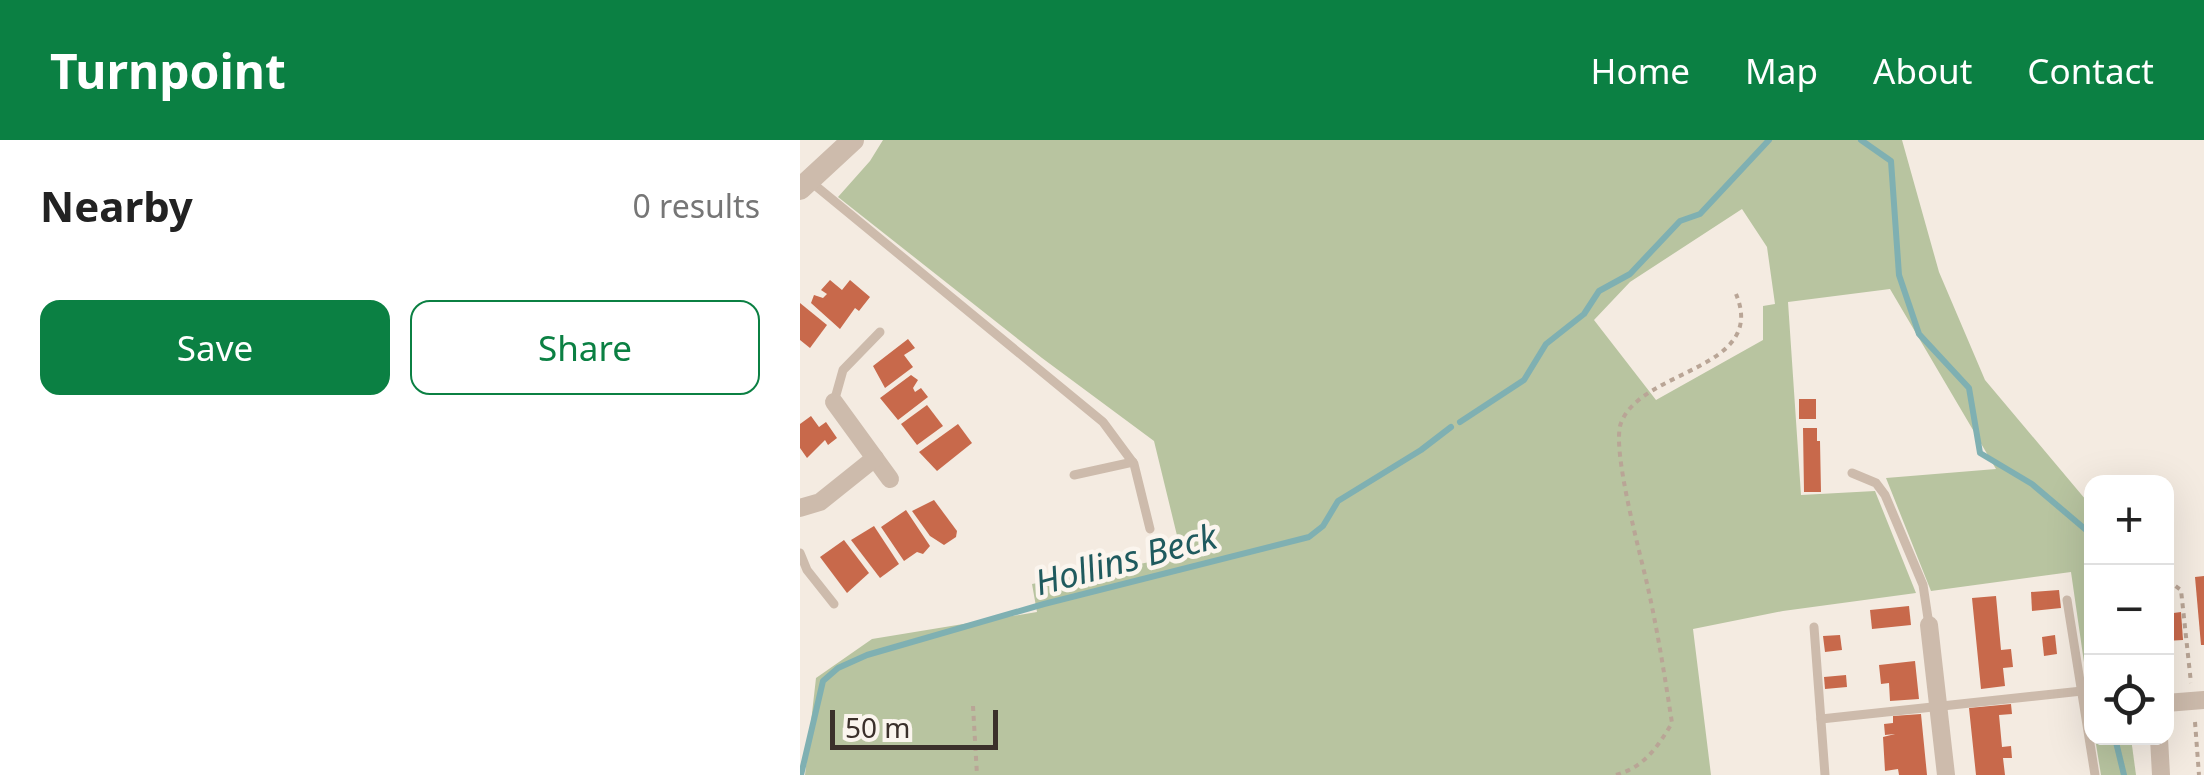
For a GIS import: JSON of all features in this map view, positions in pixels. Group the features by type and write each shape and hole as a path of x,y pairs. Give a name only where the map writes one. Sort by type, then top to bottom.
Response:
{"street":[{"path":"804,185 853,140"},
{"path":"834,402 890,479"},
{"path":"800,508 820,502 875,458"},
{"path":"1929,625 1946,775"},
{"path":"2174,702 2199,700"},
{"path":"2159,745 2161,775"}],"lane":[{"path":"804,185 1103,422 1133,462 1150,528"},
{"path":"834,402 843,370 880,332"},
{"path":"1074,475 1133,462"},
{"path":"1852,473 1876,483 1885,495 1923,585 1929,625"},
{"path":"800,552 807,570 834,604"},
{"path":"2067,600 2095,775"},
{"path":"1814,627 1825,775"},
{"path":"1821,720 2082,690"}],"path":[{"path":"1616,775 1633,770 1656,750 1672,724 1628,501 1619,427 1628,408 1658,386 1715,359 1728,346 1742,321 1736,294"},
{"path":"2174,585 2182,590 2199,700 2199,775"},
{"path":"974,706 977,775"}],"green space":[{"path":"883,140 1902,140 1939,272 1985,380 2084,498 2084,662 2071,572 1931,591 1886,478 1996,469 1890,289 1788,302 1801,495 1875,491 1916,593 1783,611 1693,629 1711,775 805,775 816,678 872,639 1037,612 1032,584 1182,556 1154,441 838,197","holes":["1742,209 1767,247 1775,304 1763,306 1763,340 1656,400 1594,320 1630,282"]},
{"path":"2096,745 2132,745 2136,775 2101,775"}],"building":[{"path":"830,280 842,290 850,280 870,297 859,311 855,308 840,329 811,303 814,295 823,298 827,294 821,290"},
{"path":"800,303 827,325 810,348 800,340"},
{"path":"908,339 915,348 904,355 913,367 885,388 873,366"},
{"path":"911,375 918,380 915,392 921,388 928,397 898,420 880,398"},
{"path":"1799,399 1816,399 1816,419 1799,419"},
{"path":"927,405 943,426 917,445 901,424"},
{"path":"811,416 819,427 826,422 837,438 828,445 825,440 807,458 800,448 800,424"},
{"path":"958,424 972,443 937,471 919,452"},
{"path":"1803,428 1817,428 1821,492 1804,492"},
{"path":"934,500 957,531 956,537 944,545 930,536 912,511"},
{"path":"906,510 930,546 923,554 917,552 904,561 881,527"},
{"path":"874,526 899,564 880,578 851,540"},
{"path":"844,540 869,573 847,593 820,557"},
{"path":"2204,576 2204,645 2201,645 2195,577"},
{"path":"2059,590 2061,608 2032,611 2031,592"},
{"path":"1996,596 2001,650 2011,649 2013,667 2003,668 2005,686 1981,689 1972,598"},
{"path":"1909,606 1911,625 1872,629 1870,610"},
{"path":"2181,612 2183,640 2174,641 2174,613"},
{"path":"1840,635 1842,650 1825,652 1823,636"},
{"path":"2055,635 2057,654 2044,656 2042,637"},
{"path":"1915,661 1919,699 1890,701 1889,683 1881,684 1879,665"},
{"path":"1846,675 1847,687 1825,689 1824,677"},
{"path":"2011,704 2012,714 1999,715 2002,747 2011,746 2012,758 2003,758 2005,775 1976,775 1969,708"},
{"path":"1921,714 1927,775 1899,775 1898,769 1885,771 1883,737 1895,734 1885,735 1884,724 1893,723 1893,716"}],"waterway":[{"name":"Hollins Beck","path":"1460,422 1524,380 1546,344 1584,314 1599,291 1630,274 1680,221 1700,214 1769,140"},
{"path":"1861,140 1891,161 1899,275 1919,334 1969,388 1980,453 2032,484 2084,528"},
{"name":"Hollins Beck","path":"801,775 823,681 838,668 867,655 1044,604 1309,537 1323,526 1338,501 1451,427"},
{"path":"2117,745 2124,775"}]}
